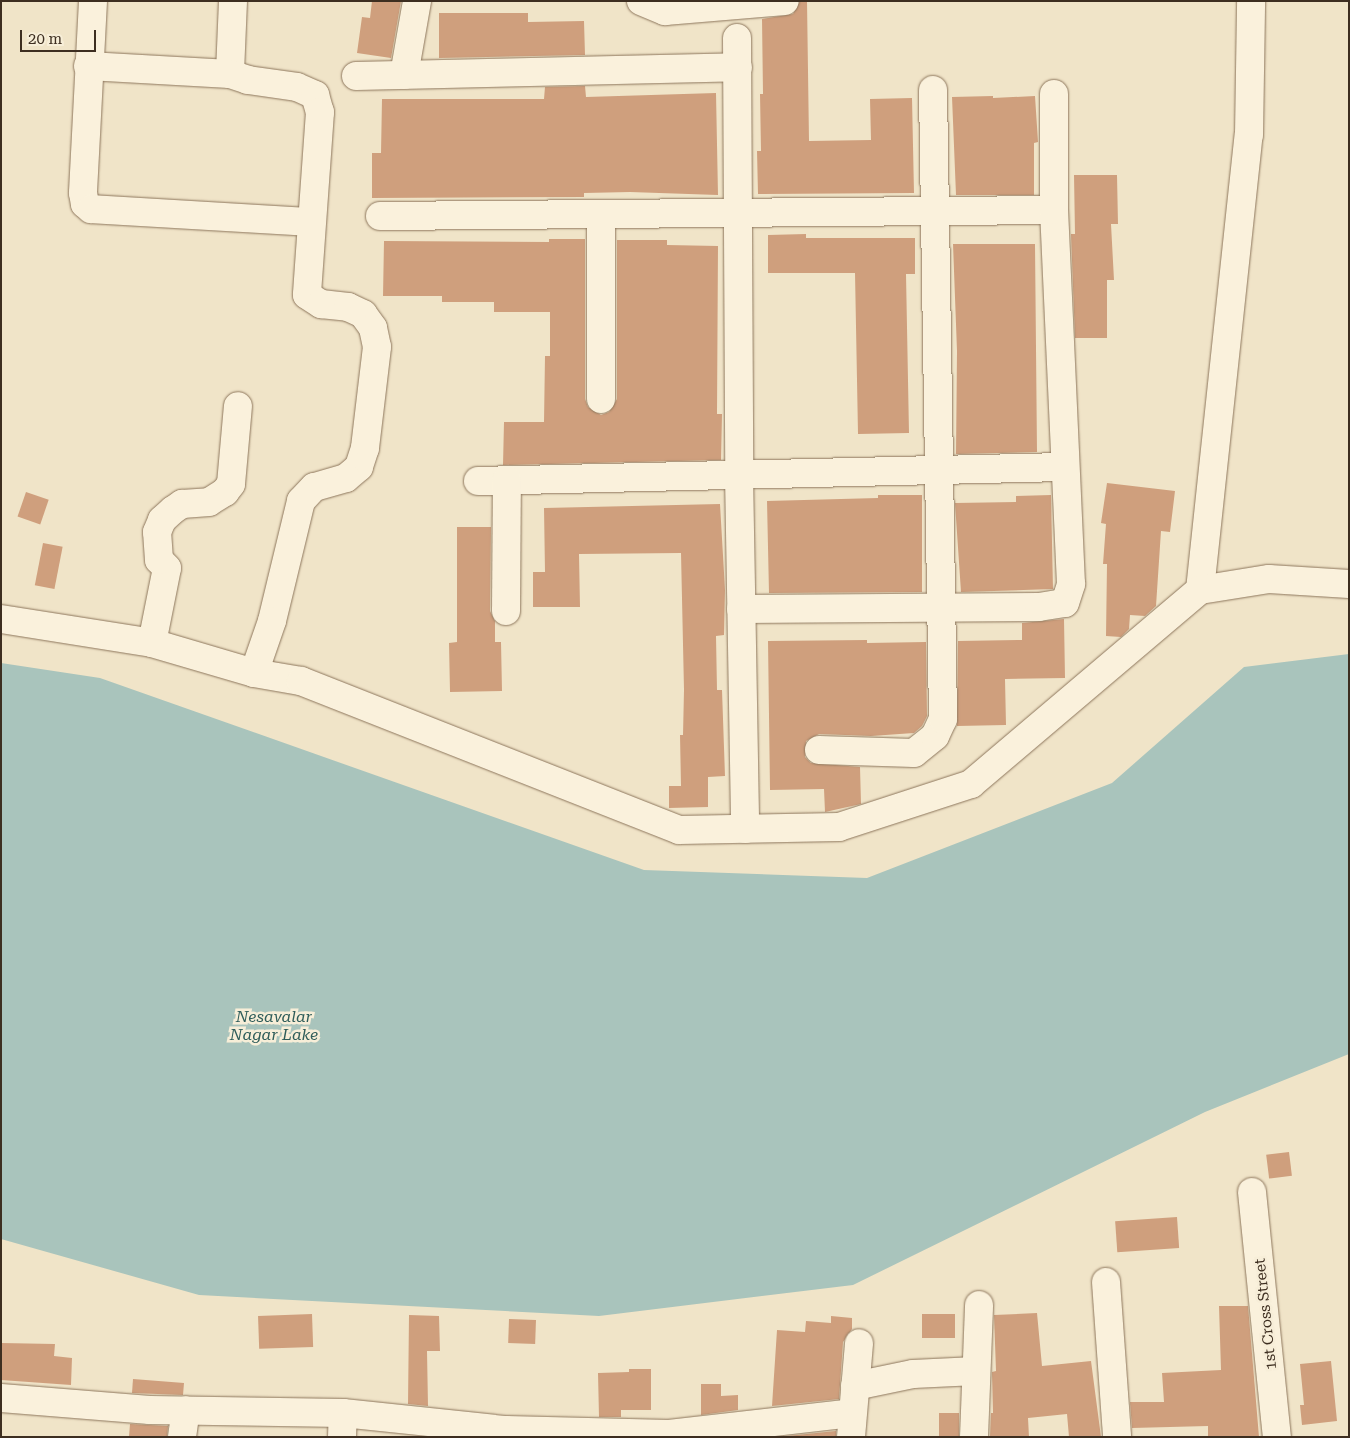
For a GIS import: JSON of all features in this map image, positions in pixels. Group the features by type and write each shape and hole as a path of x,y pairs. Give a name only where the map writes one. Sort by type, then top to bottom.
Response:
{"street":[{"path":"93,1 88,66 83,193 90,209 311,222"},
{"path":"230,74 233,1"},
{"path":"404,75 417,1"},
{"path":"642,1 665,11 785,1"},
{"path":"1200,590 1249,135 1251,1"},
{"path":"738,38 739,474 745,829"},
{"path":"88,66 230,74 248,80 297,87 314,95 320,112 307,295 321,304 348,307 363,314 373,328 377,347 370,411 359,467 346,478 314,487 301,501 272,621 254,673"},
{"path":"356,76 738,67"},
{"path":"819,750 914,753 935,736 943,719 933,90"},
{"path":"741,609 941,609 1039,607 1065,603 1071,584 1064,467 1062,336 1054,210 1054,94"},
{"path":"380,216 1054,210"},
{"path":"601,215 601,399"},
{"path":"152,643 168,568 159,560 157,532 173,510 182,504 209,502 225,492 232,484 238,406"},
{"path":"478,481 939,468 1064,467"},
{"path":"506,611 507,480"},
{"path":"1,620 152,643 254,673 301,681 679,830 839,827 971,784 1200,590 1269,579 1349,584"},
{"name":"1st Cross Street","path":"1252,1192 1277,1437"},
{"path":"1106,1282 1117,1437"},
{"path":"974,1437 979,1305"},
{"path":"1,1398 186,1410 342,1425 506,1433 669,1435 852,1425 859,1343"},
{"path":"855,1386 895,1376 976,1371"},
{"path":"182,1437 186,1410"}],"water":[{"name":"Nesavalar Nagar Lake","path":"1349,654 1349,1054 1205,1112 853,1285 599,1316 199,1295 1,1239 1,663 100,678 644,870 867,878 1112,783 1244,667"}],"building":[{"path":"372,1 401,1 391,58 357,53 362,17 370,18"},
{"path":"800,1 807,1 809,141 871,140 870,99 912,98 914,193 758,194 757,151 761,151 760,94 763,94 762,19 793,14"},
{"path":"439,13 528,13 528,22 584,21 585,55 439,58"},
{"path":"585,86 586,97 716,93 718,195 630,192 584,193 584,197 372,198 372,153 381,153 382,99 544,99 545,87"},
{"path":"993,96 993,98 1035,96 1038,142 1034,143 1034,195 956,195 952,97"},
{"path":"1074,175 1117,175 1118,224 1111,224 1114,280 1107,280 1107,338 1075,338 1071,234 1075,234"},
{"path":"806,234 806,238 915,238 915,274 906,274 909,433 858,434 855,273 768,273 768,235"},
{"path":"549,239 585,239 585,399 588,407 601,415 609,412 617,399 617,240 667,240 667,245 718,246 717,414 722,414 721,460 503,465 504,422 544,422 545,356 550,356 550,312 494,312 494,302 442,302 442,296 383,296 384,241 549,242"},
{"path":"953,244 1035,244 1037,452 956,454 957,351"},
{"path":"1107,483 1175,491 1170,532 1161,531 1156,606 1145,616 1130,615 1129,629 1121,637 1106,636 1107,564 1103,564 1106,524 1101,523"},
{"path":"26,492 49,500 40,524 18,517"},
{"path":"878,495 922,495 922,592 769,593 767,501 878,498"},
{"path":"1051,495 1053,589 961,592 955,503 1016,502 1016,496"},
{"path":"720,504 725,590 724,635 716,636 717,690 722,690 725,776 708,777 708,807 669,808 669,786 681,786 680,735 683,735 684,690 681,553 579,554 580,607 533,607 533,572 545,572 544,508"},
{"path":"457,527 491,527 490,611 495,621 495,642 501,642 502,691 450,692 449,643 457,642"},
{"path":"43,543 63,547 54,589 35,585"},
{"path":"1064,619 1065,678 1005,679 1006,725 957,726 958,641 1022,640 1022,623"},
{"path":"867,640 867,643 926,642 927,716 922,726 914,733 871,736 819,734 806,741 805,757 811,763 860,767 861,804 825,812 824,789 770,790 768,641"},
{"path":"1289,1152 1292,1176 1269,1179 1266,1155"},
{"path":"1177,1217 1179,1248 1117,1252 1115,1221"},
{"path":"1219,1306 1248,1306 1259,1437 1208,1437 1208,1426 1132,1428 1130,1402 1164,1402 1162,1373 1221,1370"},
{"path":"1037,1313 1042,1366 1091,1361 1101,1437 1069,1437 1067,1414 1028,1418 1029,1437 990,1437 991,1413 993,1413 992,1372 996,1371 994,1315"},
{"path":"312,1314 313,1347 259,1349 258,1316"},
{"path":"922,1314 955,1314 955,1338 922,1338"},
{"path":"409,1315 439,1316 440,1351 427,1351 428,1406 408,1404"},
{"path":"831,1316 852,1318 852,1329 843,1342 839,1399 772,1406 777,1330 805,1332 806,1321 831,1323"},
{"path":"509,1319 536,1320 535,1344 508,1343"},
{"path":"1,1343 55,1344 54,1356 72,1358 71,1385 1,1380"},
{"path":"1331,1361 1337,1421 1302,1425 1300,1405 1304,1405 1300,1364"},
{"path":"629,1369 651,1369 651,1410 621,1410 621,1417 599,1417 598,1373 629,1372"},
{"path":"133,1379 184,1383 183,1395 132,1393"},
{"path":"701,1384 721,1384 721,1396 738,1395 738,1410 701,1415"},
{"path":"939,1413 959,1413 959,1437 939,1437"},
{"path":"130,1424 168,1426 167,1437 129,1437"},
{"path":"836,1431 836,1437 787,1437 787,1436"}]}
